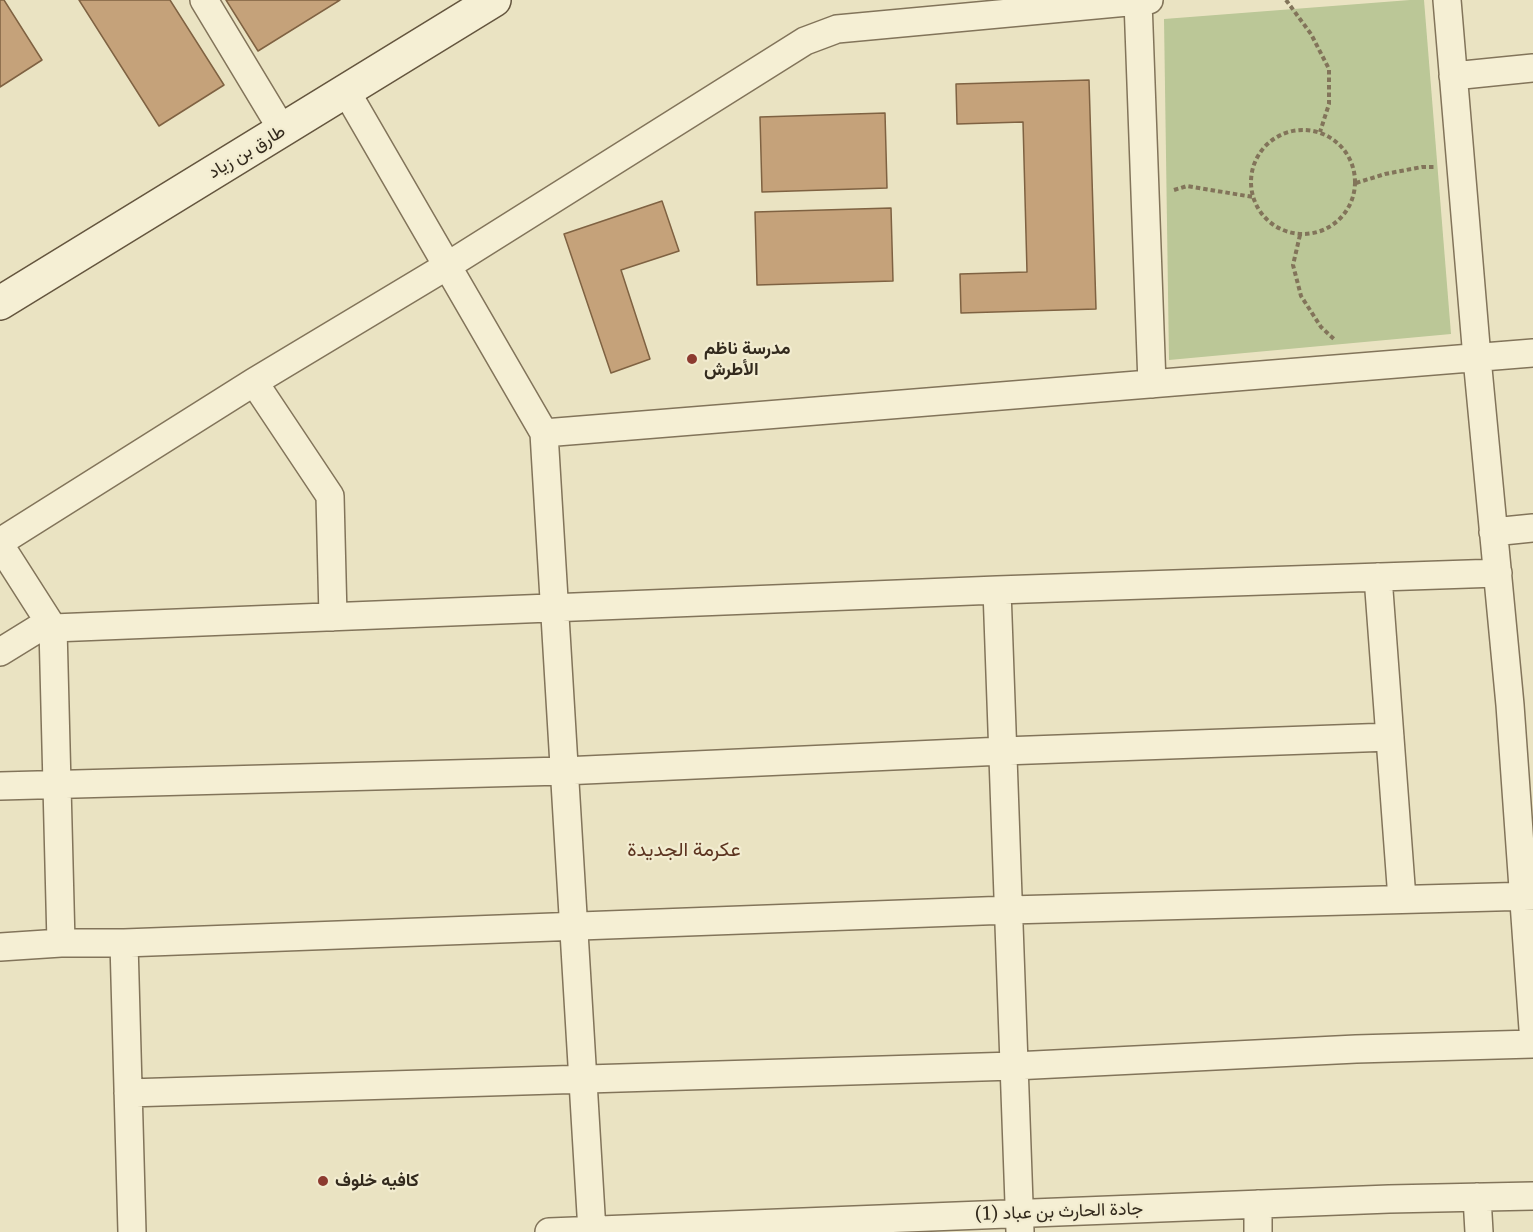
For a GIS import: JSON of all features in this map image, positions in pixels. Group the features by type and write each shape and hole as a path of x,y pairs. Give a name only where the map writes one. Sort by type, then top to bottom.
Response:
{"main road":[{"name":"طارق بن زياد","path":"0,303 494,0"}],"street":[{"path":"204,0 283,130"},
{"path":"1447,0 1493,532 1498,573 1522,704 1533,1029"},
{"path":"61,943 53,628 0,544 254,382 447,266 805,41 837,29 993,7 1144,1 1145,197 1152,384"},
{"path":"1453,75 1533,68"},
{"path":"346,91 544,433 591,1231"},
{"path":"544,433 1533,353"},
{"path":"254,382 330,496 333,617"},
{"path":"1493,532 1533,528"},
{"path":"0,652 39,628 997,590 1498,573"},
{"path":"1378,577 1402,899"},
{"path":"997,590 1020,1223"},
{"path":"0,786 563,771 1003,751 1390,737"},
{"path":"0,947 1009,910 1529,896"},
{"path":"124,943 132,1232"},
{"path":"128,1092 1014,1066 1345,1050 1533,1044"},
{"name":"جادة الحارث بن عباد (1)","path":"549,1232 1020,1223 1258,1204 1533,1196"},
{"path":"1477,1197 1479,1232"},
{"path":"1258,1204 1258,1232"}],"path":[{"path":"1286,0 1311,34 1329,69 1329,104 1320,132"},
{"path":"1288,131 1320,132 1344,149 1353,166 1356,183 1352,201 1347,212 1326,230 1300,235 1282,231 1272,226 1252,197 1250,177 1255,160 1262,148 1288,131"},
{"path":"1356,183 1385,174 1422,167 1461,168"},
{"path":"1145,197 1187,186 1252,197"},
{"path":"1300,235 1293,265 1301,296 1321,327 1364,367"}],"green space":[{"path":"1424,0 1451,334 1169,360 1164,19"}],"building":[{"path":"0,0 4,0 42,60 0,87"},
{"path":"79,0 170,0 224,85 159,126"},
{"path":"226,0 340,0 258,51"},
{"path":"1089,80 1096,309 961,313 960,274 1027,272 1023,122 957,124 956,84"},
{"path":"885,113 887,188 762,192 760,117"},
{"path":"662,201 679,251 621,270 650,359 611,373 564,234"},
{"path":"891,208 893,281 757,285 755,212"}],"place":[{"name":"مدرسة ناظم الأطرش","path":"692,359"},
{"name":"كافيه خلوف","path":"323,1181"}],"district":[{"name":"عكرمة الجديدة","path":"684,850"}]}
